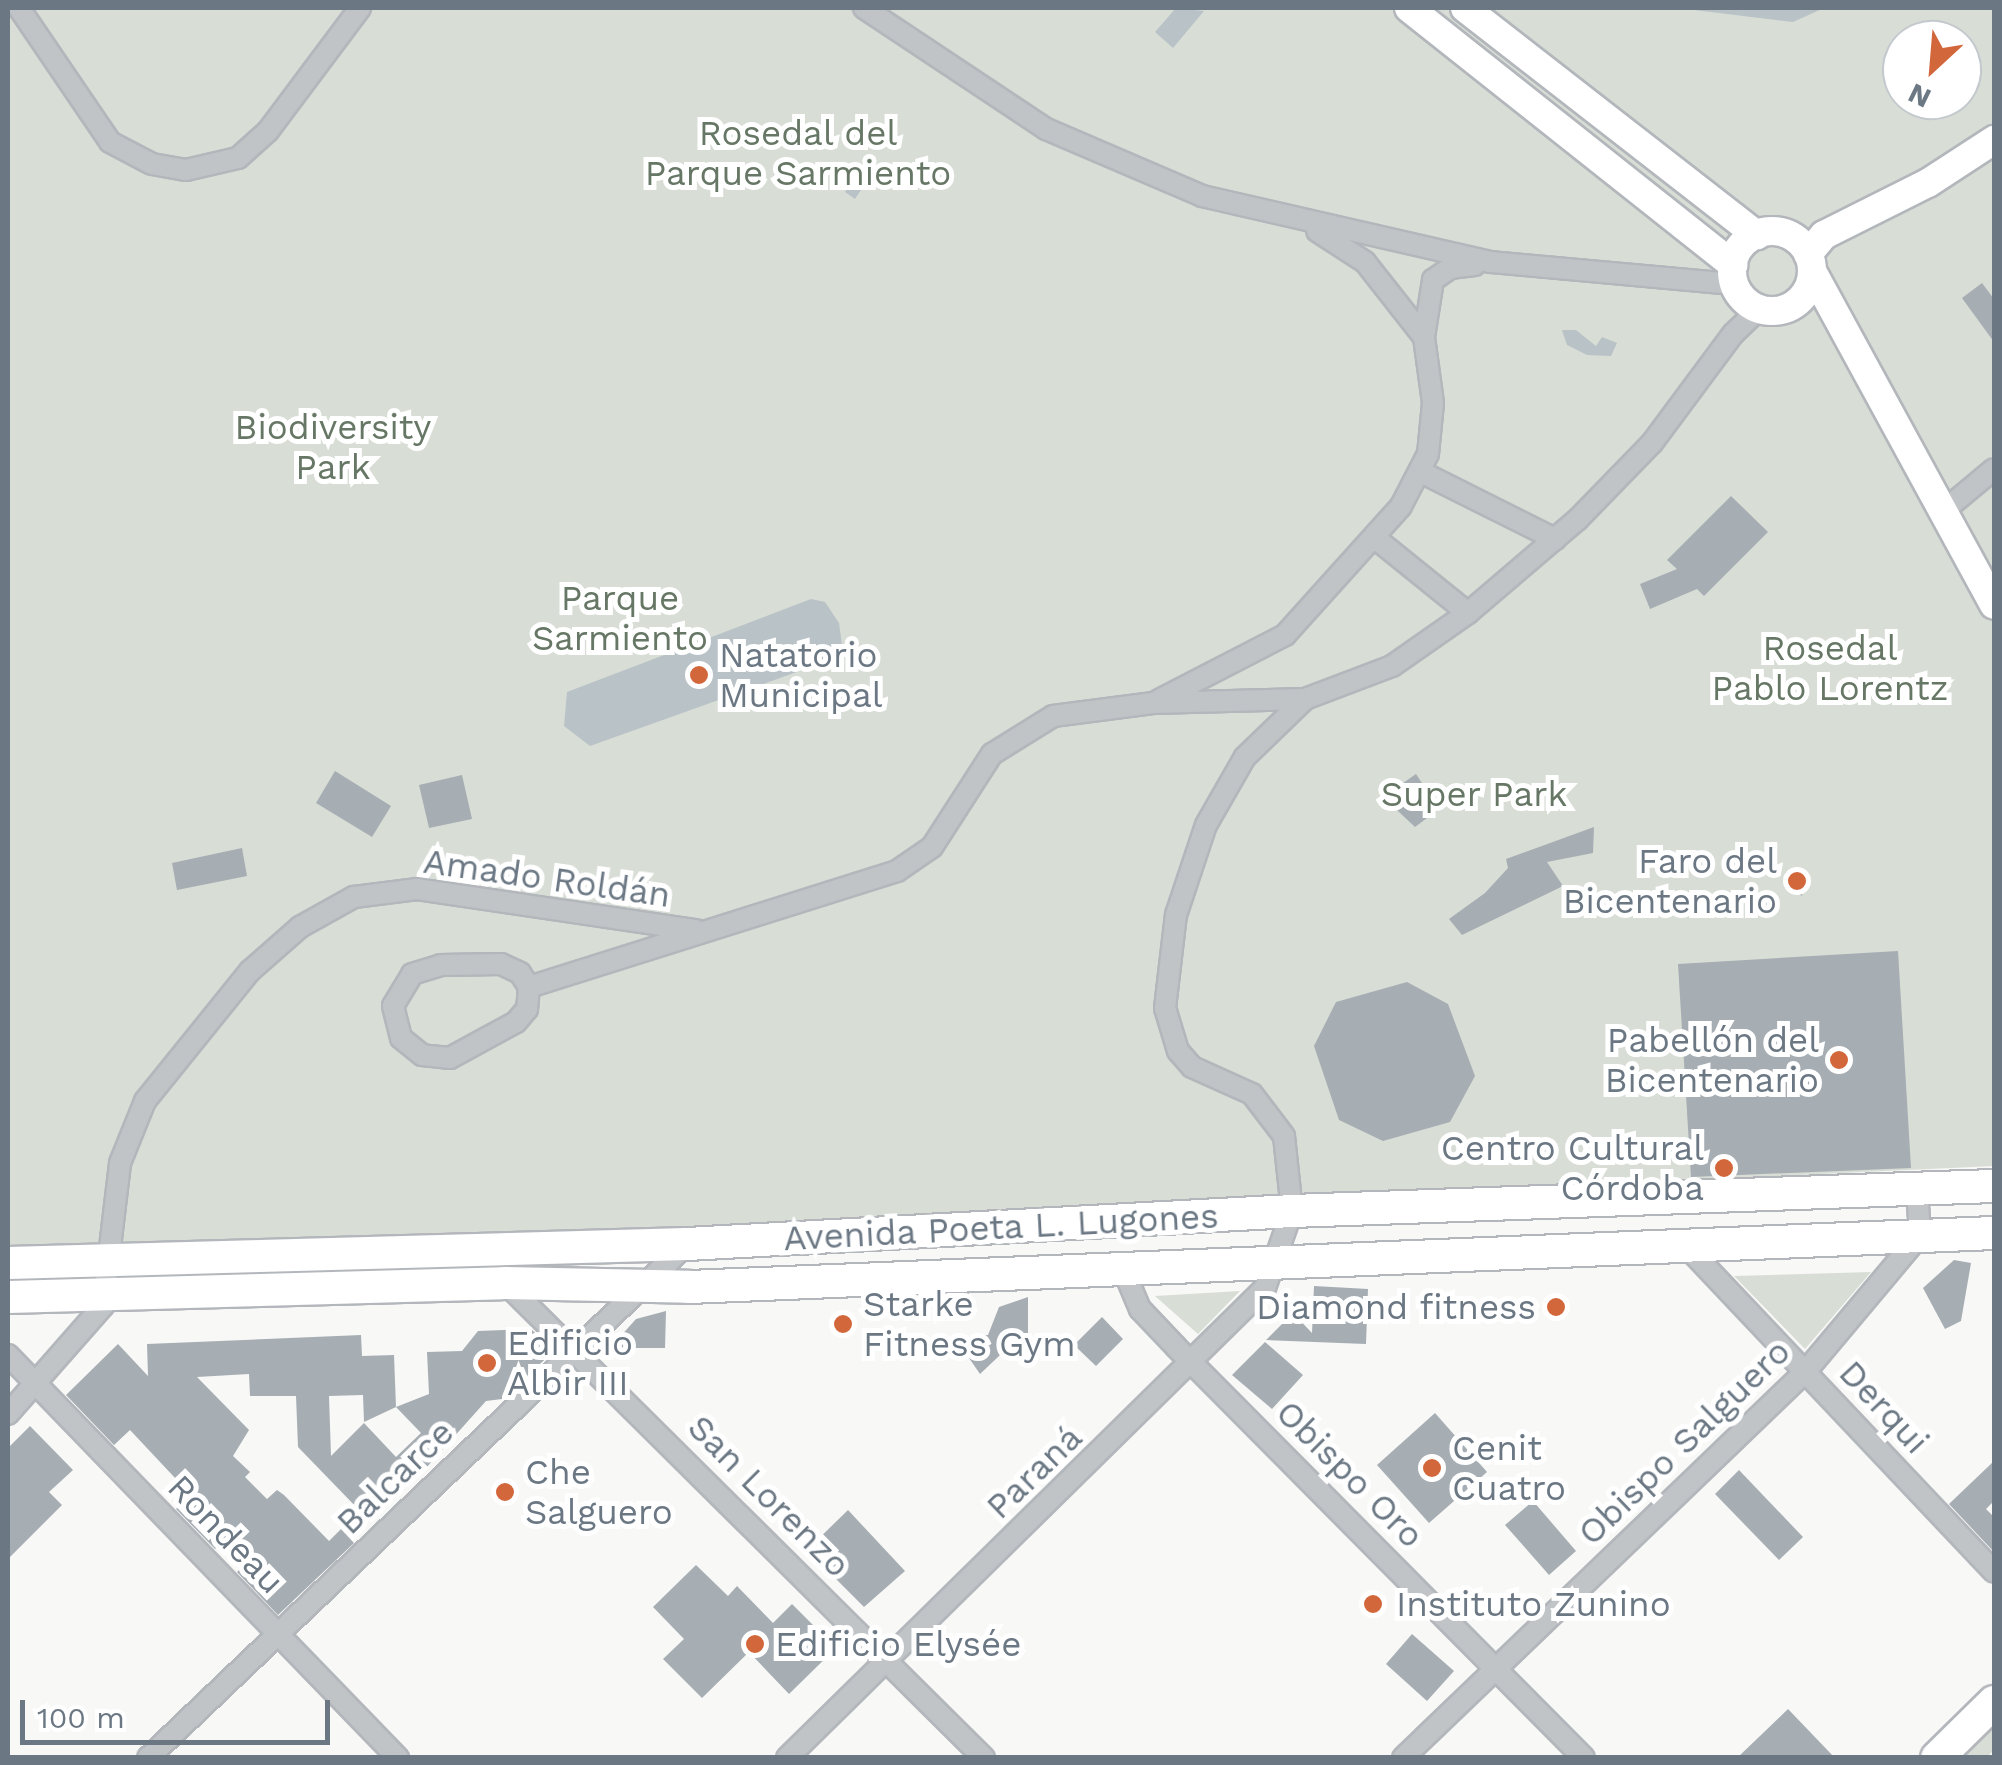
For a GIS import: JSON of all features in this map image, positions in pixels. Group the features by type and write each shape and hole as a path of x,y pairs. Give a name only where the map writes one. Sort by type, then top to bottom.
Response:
{"main road":[{"path":"1409,8 1734,274 1759,309 1792,306 1856,345"},
{"path":"1465,8 1757,234 1781,233 1810,262 1946,509 1994,605"},
{"path":"1792,306 1807,291 1810,262 1824,235 1928,183 1994,140"},
{"path":"1734,274 1757,234"},
{"name":"Avenida Poeta L. Lugones","path":"8,1264 687,1244 1292,1211 1994,1186"},
{"name":"Avenida Poeta L. Lugones","path":"8,1296 506,1284 643,1287 1124,1271 1994,1233"},
{"path":"1937,1758 1994,1702"}],"street":[{"path":"18,8 110,142 152,164 186,170 238,158 278,119 360,8"},
{"path":"864,8 1083,147 1202,196 1491,262 1734,274"},
{"path":"1296,220 1365,262 1424,337"},
{"path":"1153,703 1267,649 1375,538 1420,472 1433,430 1424,337 1427,290 1440,272 1491,262"},
{"path":"1292,1211 1288,1158 1275,1118 1252,1094 1192,1067 1178,1051 1166,1008 1176,915 1206,825 1245,756 1305,700 1392,666 1468,614 1554,539 1652,442 1733,334 1759,309"},
{"path":"1946,509 1994,469"},
{"path":"1420,472 1554,539"},
{"path":"1375,538 1468,614"},
{"name":"Amado Roldán","path":"529,986 916,861 945,830 992,754 1036,724 1085,708 1305,700"},
{"name":"Amado Roldán","path":"108,1294 120,1163 146,1101 250,971 329,908 416,889 712,929"},
{"path":"500,964 520,973 529,986 520,1018 450,1058 417,1053 394,1023 398,990 422,968 500,964"},
{"path":"1917,1188 1920,1235"},
{"name":"Paraná","path":"787,1758 1193,1364 1265,1288 1292,1211"},
{"name":"Obispo Salguero","path":"1403,1758 1806,1372 1920,1235"},
{"name":"Balcarce","path":"148,1758 687,1244"},
{"name":"Derqui","path":"1684,1244 1994,1572"},
{"name":"Obispo Oro","path":"1124,1271 1140,1308 1584,1758"},
{"name":"San Lorenzo","path":"506,1284 984,1758"},
{"path":"8,1414 38,1385 108,1294"},
{"name":"Rondeau","path":"8,1354 398,1758"}],"green space":[{"name":"Parque Sarmiento","path":"8,8 1994,8 1994,1166 195,1250 8,1251"},
{"path":"1871,1272 1805,1349 1734,1276"},
{"path":"1240,1291 1198,1334 1155,1296"},
{"path":"1994,1718 1994,1750 1987,1757 1953,1758"}],"shaded area":[{"path":"1176,8 1204,11 1173,48 1155,32"},
{"path":"1678,8 1824,8 1793,22"},
{"path":"861,166 872,173 855,199 845,192"},
{"path":"1562,330 1576,330 1596,346 1602,337 1617,343 1611,356 1587,355 1567,345"},
{"name":"Natatorio Municipal","path":"811,599 825,602 839,623 842,645 833,659 590,746 564,726 567,692"}],"building":[{"path":"1982,283 1994,299 1994,342 1962,298"},
{"path":"1731,496 1768,532 1704,596 1697,589 1650,609 1640,584 1677,569 1667,560"},
{"path":"335,771 391,806 372,837 316,803"},
{"path":"1416,774 1439,809 1415,827 1383,797"},
{"path":"462,775 472,819 429,828 419,785"},
{"path":"1594,827 1593,853 1547,862 1563,886 1462,935 1449,919 1485,893 1508,868 1506,859"},
{"path":"242,848 247,876 177,890 172,863"},
{"path":"1787,872 1804,878 1802,896 1790,888"},
{"name":"Pabellón del Bicentenario","path":"1898,951 1911,1168 1691,1177 1678,964"},
{"path":"1407,982 1448,1004 1475,1076 1450,1122 1383,1141 1339,1120 1314,1046 1336,1002"},
{"path":"1954,1260 1971,1263 1961,1321 1945,1329 1923,1288"},
{"path":"1314,1286 1368,1289 1366,1344 1266,1340 1293,1313 1312,1333"},
{"path":"1028,1297 1028,1340 1016,1340 980,1374 969,1358 968,1337 988,1335 999,1307"},
{"path":"666,1311 665,1348 610,1348 636,1319"},
{"path":"1102,1317 1123,1339 1096,1366 1074,1345"},
{"path":"531,1329 554,1351 502,1399 486,1401 417,1478 408,1469 359,1510 298,1447 296,1396 250,1396 249,1374 197,1377 249,1430 233,1456 250,1472 245,1477 267,1499 277,1490 284,1495 329,1541 341,1529 354,1543 278,1615 237,1572 249,1561 227,1538 215,1549 176,1509 191,1495 130,1430 114,1445 66,1395 118,1344 148,1376 147,1344 361,1335 362,1356 394,1355 396,1407 429,1394 427,1352 462,1351 478,1331","holes":["363,1395 364,1422 396,1407 421,1433 396,1457 364,1423 331,1456 329,1396"]},
{"path":"1265,1342 1303,1375 1272,1409 1232,1375"},
{"name":"Cenit Cuatro","path":"1435,1413 1487,1472 1429,1523 1377,1465"},
{"path":"30,1426 73,1470 49,1492 62,1505 8,1559 8,1448"},
{"path":"1994,1461 1994,1501 1986,1509 1994,1517 1994,1552 1949,1504"},
{"path":"1739,1470 1803,1537 1779,1560 1715,1494"},
{"path":"1533,1501 1576,1551 1549,1575 1505,1525"},
{"path":"848,1510 905,1571 864,1607 807,1550"},
{"name":"Edificio Elysée","path":"696,1565 728,1596 737,1586 773,1623 792,1604 836,1648 789,1694 749,1652 702,1698 663,1659 684,1639 653,1607"},
{"path":"1412,1634 1454,1671 1427,1701 1386,1664"},
{"path":"1788,1709 1835,1758 1737,1758 1760,1736"}],"place":[{"name":"Natatorio Municipal","path":"699,675"},
{"name":"Faro del Bicentenario","path":"1797,881"},
{"name":"Pabellón del Bicentenario","path":"1839,1060"},
{"name":"Centro Cultural Córdoba","path":"1724,1168"},
{"name":"Diamond fitness","path":"1556,1307"},
{"name":"Starke Fitness Gym","path":"843,1324"},
{"name":"Edificio Albir III","path":"487,1363"},
{"name":"Cenit Cuatro","path":"1432,1468"},
{"name":"Che Salguero","path":"505,1492"},
{"name":"Instituto Zunino","path":"1373,1604"},
{"name":"Edificio Elysée","path":"755,1644"}],"park label":[{"name":"Rosedal del Parque Sarmiento","path":"798,153"},
{"name":"Biodiversity Park","path":"333,447"},
{"name":"Rosedal Pablo Lorentz","path":"1830,668"},
{"name":"Super Park","path":"1474,794"}]}
